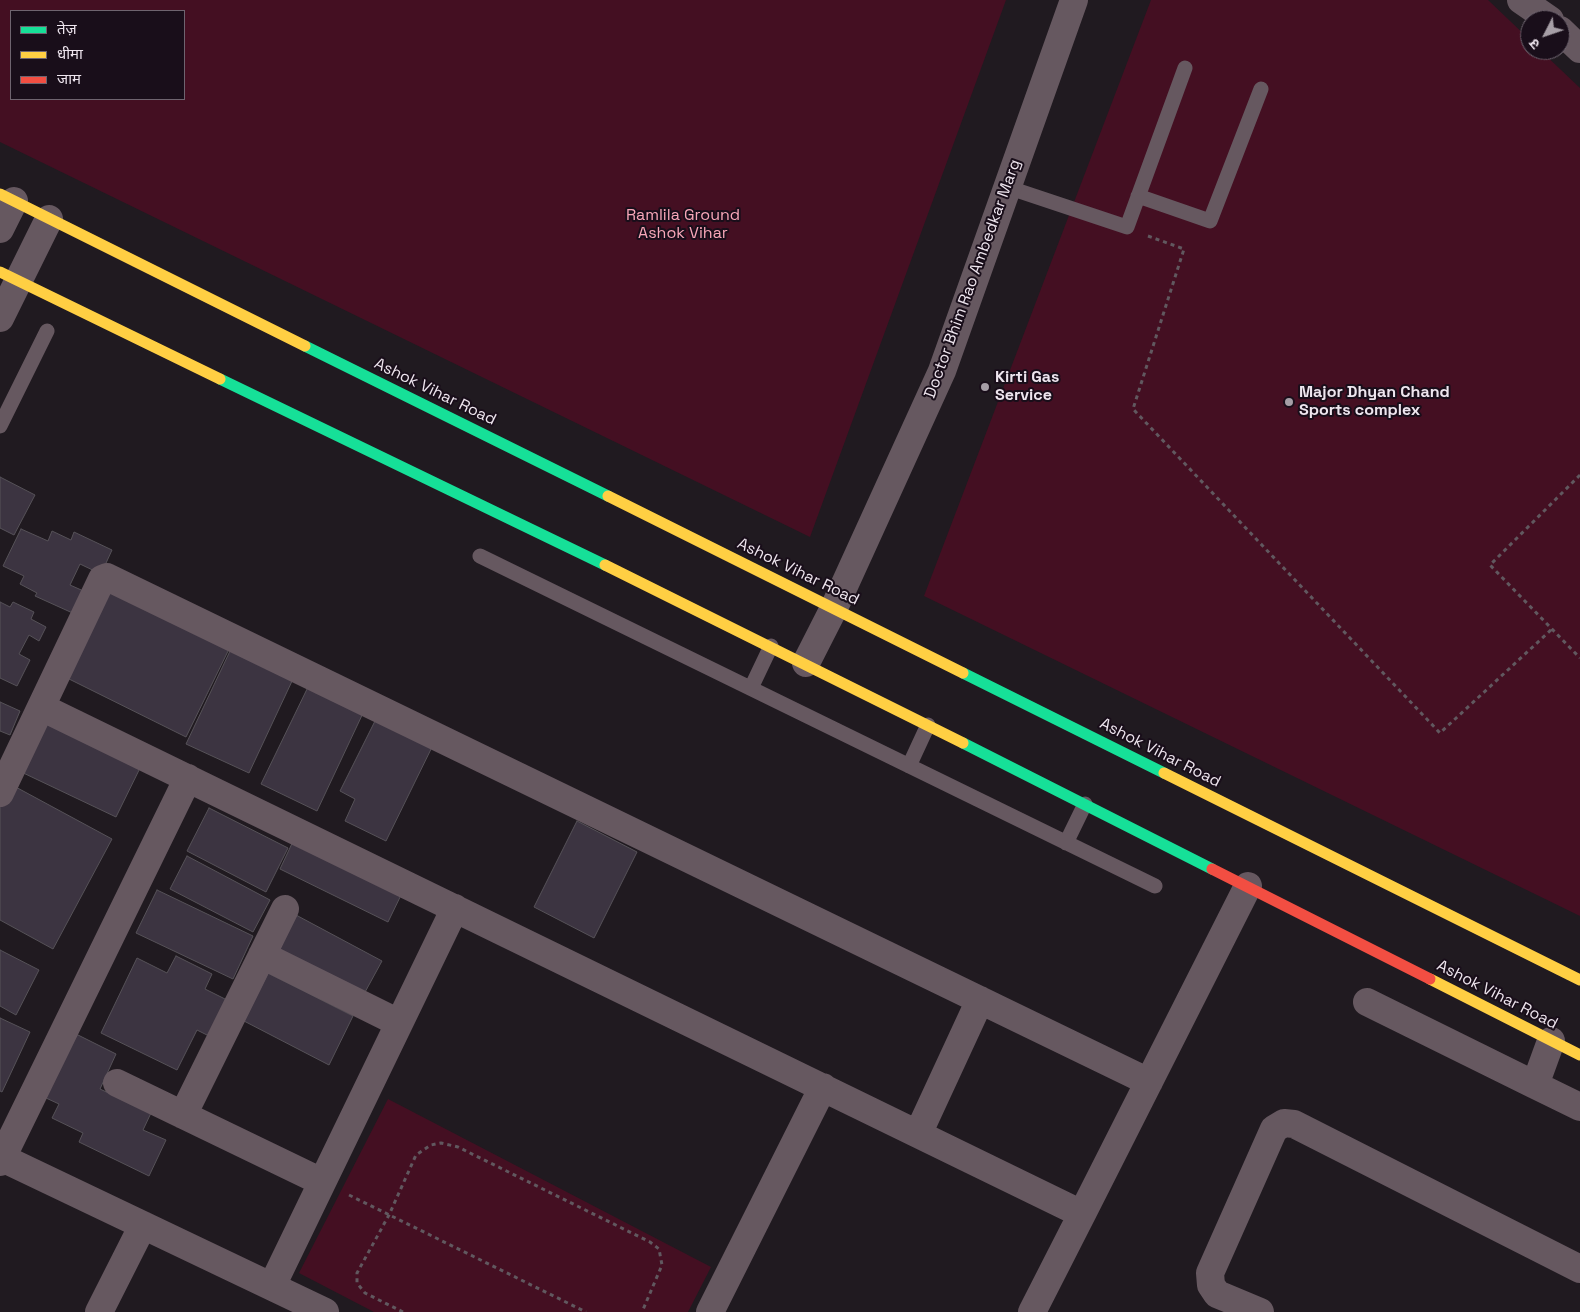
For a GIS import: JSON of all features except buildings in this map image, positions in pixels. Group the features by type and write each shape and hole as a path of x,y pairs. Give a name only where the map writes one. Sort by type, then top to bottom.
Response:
{"main road":[{"name":"Ashok Vihar Road","path":"7,198 1580,980"},
{"name":"Ashok Vihar Road","path":"9,277 806,663 1580,1055"}],"street":[{"name":"Doctor Bhim Rao Ambedkar Marg","path":"806,663 834,608 942,371 1074,0"},
{"path":"1521,0 1536,10"},
{"path":"1570,39 1580,48"},
{"path":"0,229 7,198"},
{"path":"0,318 9,277 50,219"},
{"path":"0,793 102,579 107,577 1149,1082"},
{"path":"42,707 1082,1214"},
{"path":"188,778 1,1160 325,1312"},
{"path":"1032,1312 1248,886"},
{"path":"272,1286 455,908"},
{"path":"183,1115 285,909"},
{"path":"262,955 399,1022"},
{"path":"918,1134 980,1000"},
{"path":"1367,1002 1580,1108"},
{"path":"1536,1085 1551,1040"},
{"path":"117,1083 322,1182"},
{"path":"710,1312 823,1087"},
{"path":"1260,1312 1218,1294 1211,1285 1210,1273 1274,1130 1284,1122 1294,1124 1580,1269"},
{"path":"99,1312 143,1225"}],"lane":[{"path":"1007,187 1127,228 1185,68"},
{"path":"1138,196 1210,221 1261,89"},
{"path":"0,426 47,331"},
{"path":"480,556 1155,886"},
{"path":"751,688 771,646"},
{"path":"909,766 928,725"},
{"path":"1066,842 1084,804"}],"path":[{"path":"1127,228 1184,249 1133,409 1440,733 1552,629"},
{"path":"1580,475 1490,565 1580,658"},
{"path":"403,1312 365,1293 357,1283 357,1273 389,1214 416,1155 431,1145 441,1143 458,1147 650,1242 658,1249 662,1265 642,1312"},
{"path":"322,1182 586,1312"}],"green space":[{"name":"Ramlila Ground Ashok Vihar","path":"0,0 1006,0 810,537 0,142"},
{"name":"Major Dhyan Chand Sports complex","path":"1151,0 1488,0 1520,30 1520,60 1551,60 1580,88 1580,916 924,596"},
{"path":"388,1099 711,1267 688,1312 374,1312 299,1273"}],"traffic: fast":[{"path":"305,346 608,496"},
{"path":"220,379 605,565"},
{"path":"963,673 1164,773"},
{"path":"963,743 1212,869"}],"traffic: slow":[{"path":"0,194 305,346"},
{"path":"0,272 220,379"},
{"path":"608,496 963,673"},
{"path":"605,565 963,743"},
{"path":"1164,773 1580,980"},
{"path":"1430,979 1580,1055"}],"traffic: jam":[{"path":"1212,869 1430,979"}],"place":[{"name":"Kirti Gas Service","path":"985,387"},
{"name":"Major Dhyan Chand Sports complex","path":"1289,402"}]}
